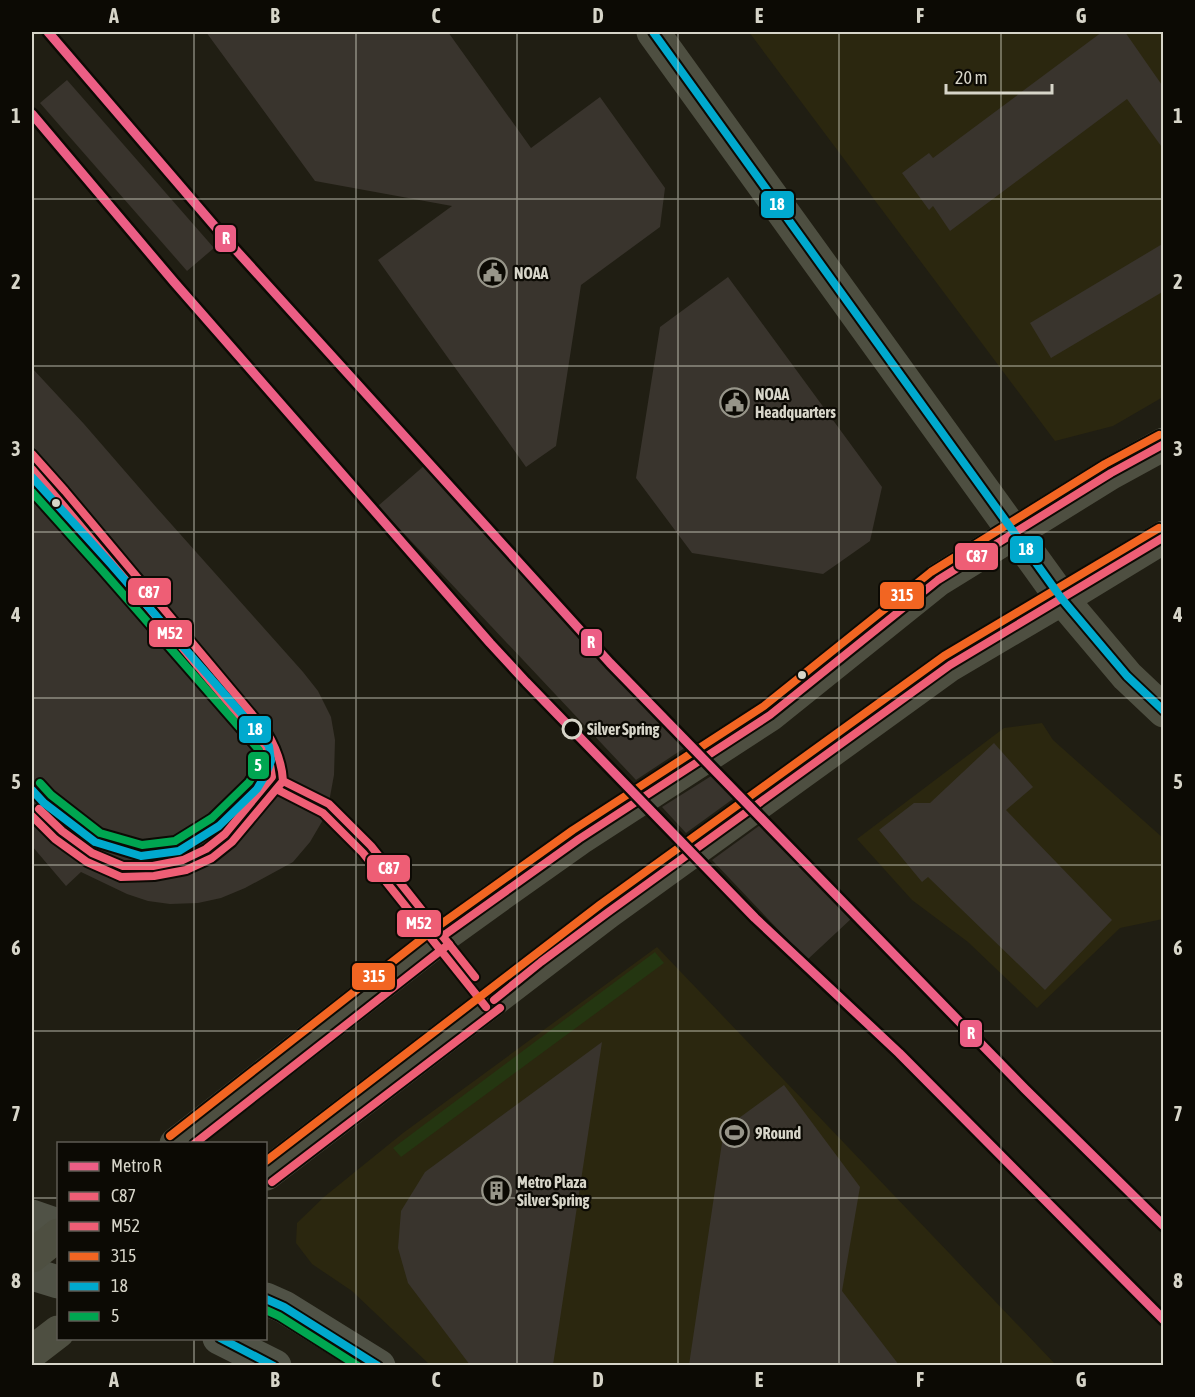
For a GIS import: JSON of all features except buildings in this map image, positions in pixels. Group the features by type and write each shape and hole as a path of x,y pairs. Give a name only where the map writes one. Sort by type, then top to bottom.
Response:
{"main road":[{"path":"653,32 1062,599 1126,676 1164,711"},
{"path":"177,1142 443,936 579,839 770,716 938,580 1111,473 1164,444"},
{"path":"267,1173 607,913 941,671 1164,537"},
{"path":"32,1256 57,1236"},
{"path":"32,1352 57,1333"}],"street":[{"path":"32,1216 57,1225"},
{"path":"32,1274 57,1282"},
{"path":"267,1299 284,1307 379,1365"},
{"path":"223,1340 275,1365"}],"shaded area":[{"path":"749,32 1163,32 1163,397 1113,426 1055,441"},
{"path":"1042,723 1053,740 1163,838 1163,919 1120,928 1037,1008 968,942 912,900 857,839 1004,728"},
{"path":"657,947 1056,1365 430,1365 352,1291 312,1264 296,1243 297,1223 324,1197 403,1133"}],"green space":[{"path":"655,952 664,963 401,1157 393,1148"}],"metro line":[{"name":"R","path":"48,32 224,237 610,663 1025,1089 1164,1226"},
{"name":"R","path":"32,114 174,282 526,682 755,918 899,1053 1164,1320"}],"transit line":[{"name":"18","path":"653,32 1062,599 1127,676 1164,711"},
{"name":"315","path":"170,1136 437,927 573,830 764,706 931,572 1105,464 1159,435"},
{"name":"C87","path":"443,936 579,839 770,715 938,580 1111,473 1164,444"},
{"name":"C87","path":"32,454 266,731 278,755 283,781 232,842 212,858 186,870 154,876 121,877 87,862 55,839 32,816"},
{"name":"M52","path":"32,469 257,737 269,758 272,777 225,834 206,849 183,860 153,866 123,866 92,853 62,831 39,809"},
{"name":"18","path":"32,477 256,730 269,746 271,761 257,789 219,826 179,851 141,856 95,842 44,803 32,790"},
{"name":"5","path":"32,492 248,737 259,750 260,760 249,782 212,818 175,841 142,845 100,833 51,795 40,783"},
{"name":"315","path":"267,1160 601,904 944,656 1159,528"},
{"name":"C87","path":"494,1000 607,913 950,665 1164,537"},
{"name":"C87","path":"283,781 329,804 371,846 475,977"},
{"name":"M52","path":"278,790 323,813 363,853 486,1007"},
{"name":"M52","path":"197,1142 449,944"},
{"name":"M52","path":"272,1182 500,1008"},
{"name":"18","path":"267,1299 284,1307 378,1366"},
{"name":"5","path":"267,1310 358,1366"},
{"name":"18","path":"224,1340 274,1366"}],"place":[{"name":"NOAA","path":"493,273"},
{"name":"NOAA Headquarters","path":"734,403"},
{"name":"Silver Spring","path":"572,729"},
{"name":"9Round","path":"734,1133"},
{"name":"Metro Plaza Silver Spring","path":"496,1191"}]}
